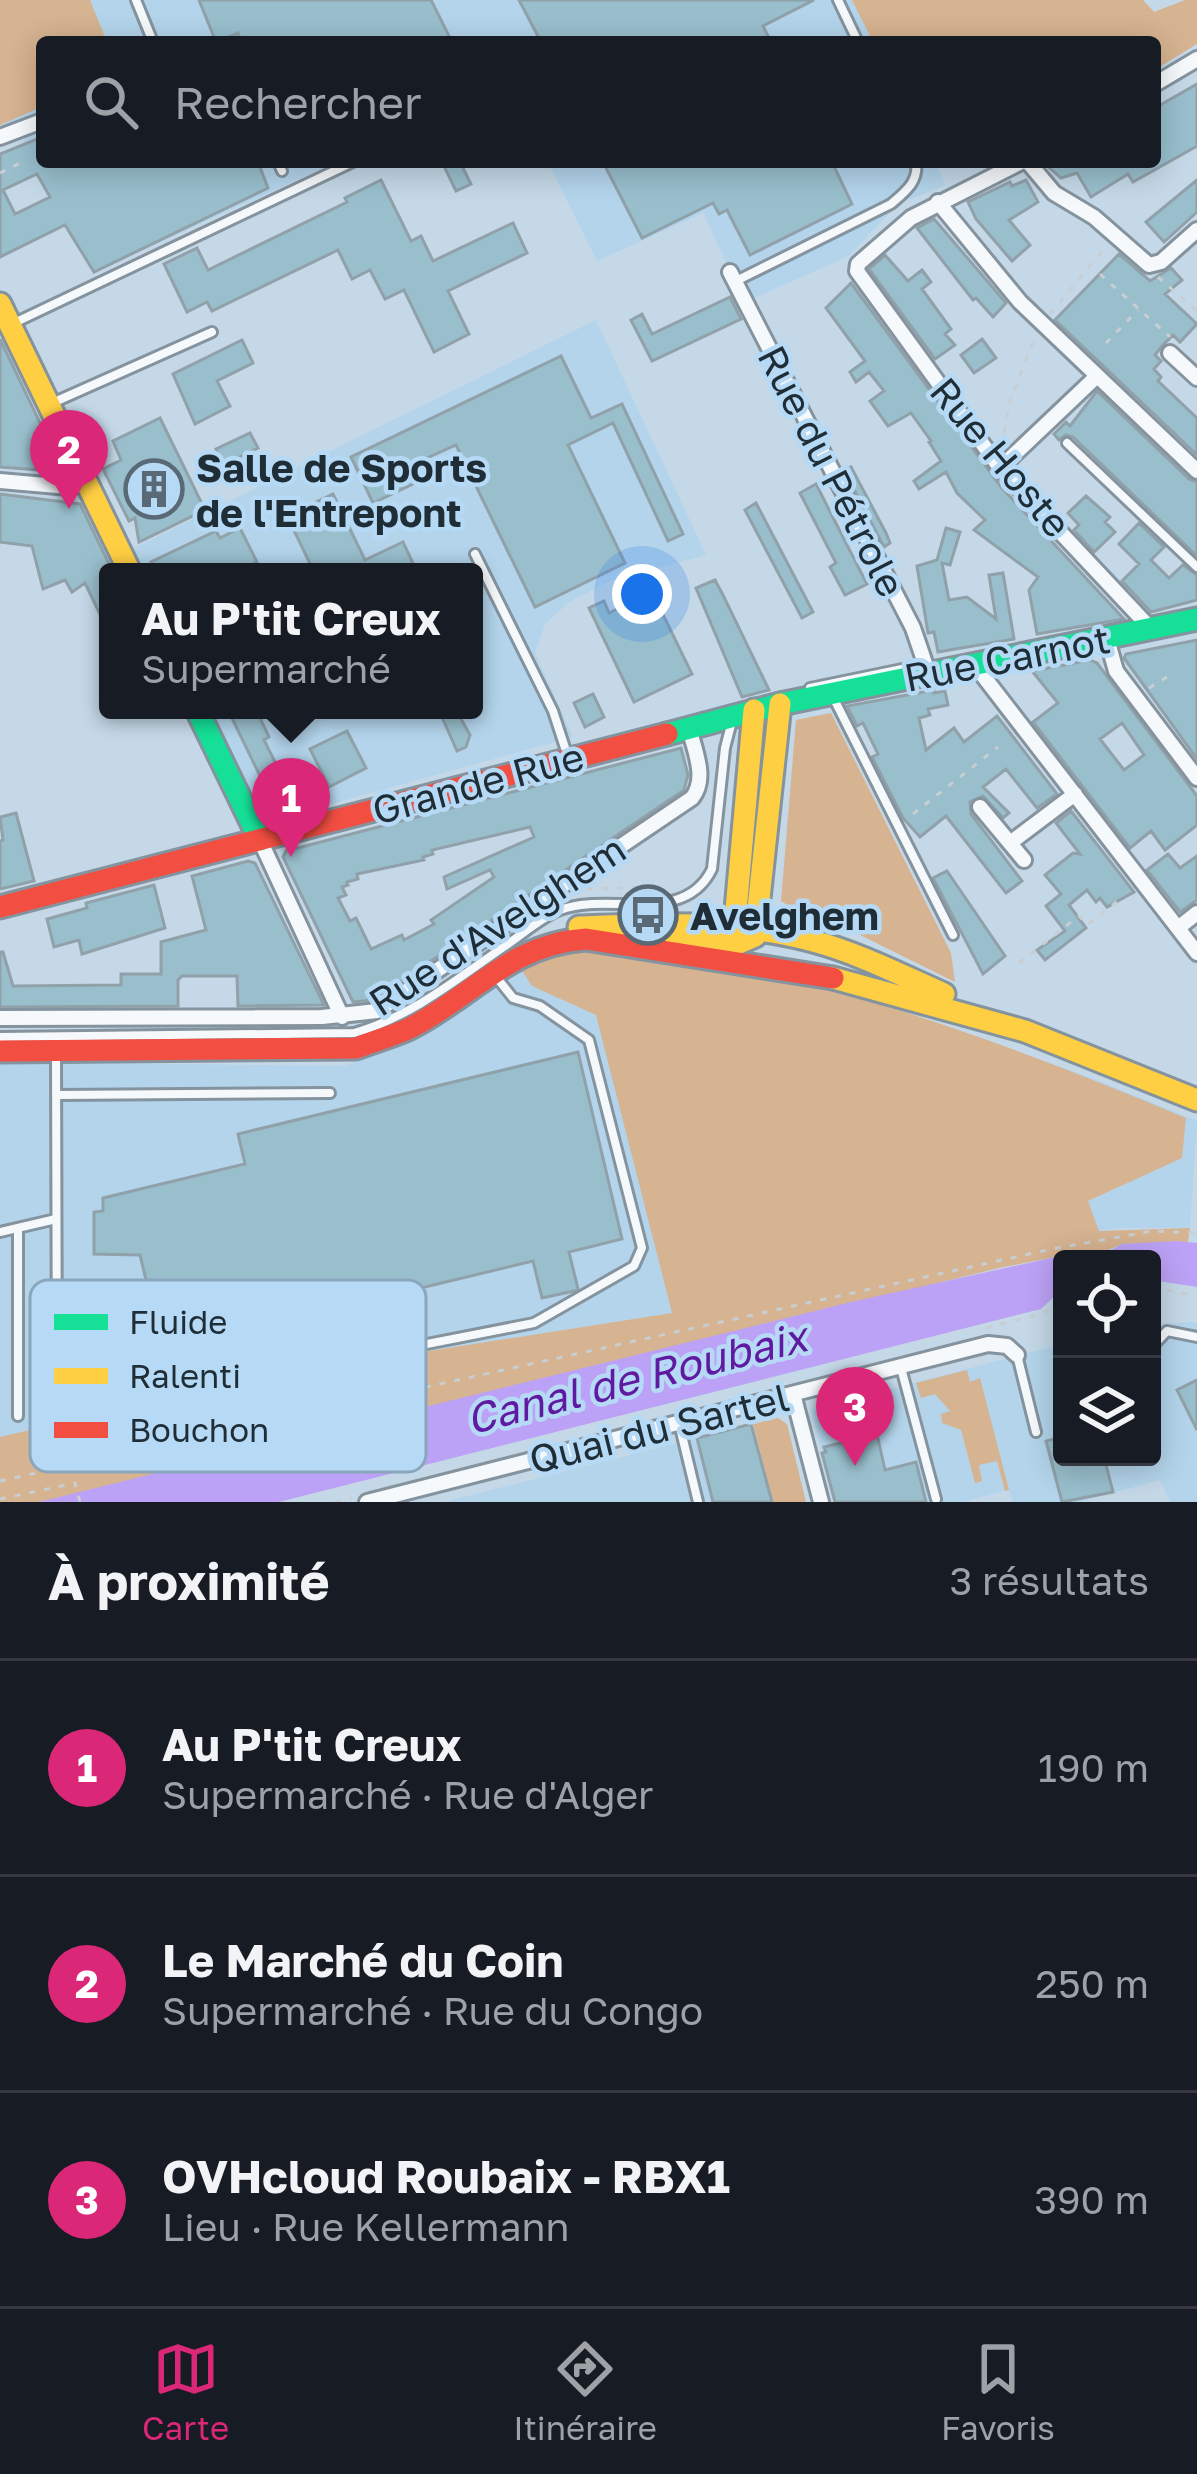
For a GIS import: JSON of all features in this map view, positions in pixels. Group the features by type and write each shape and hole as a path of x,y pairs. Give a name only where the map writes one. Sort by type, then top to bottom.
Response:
{"main road":[{"path":"5,314 126,563"},
{"name":"Rue Carnot","path":"823,694 927,669 1197,622"},
{"name":"Grande Rue","path":"0,907 823,694"},
{"path":"745,934 780,704"},
{"path":"744,713 745,934 757,963"},
{"path":"201,719 260,840"},
{"path":"0,1051 356,1048 412,1027 537,940 568,928 745,934 837,949 1197,1100"},
{"path":"496,970 538,946 587,933 745,934"},
{"path":"538,946 586,939 757,963 860,982 1025,1031"},
{"path":"1130,1071 1197,1090"}],"street":[{"path":"1161,79 1197,58"},
{"path":"0,137 36,123"},
{"path":"1011,168 938,202 1020,302 1197,471"},
{"path":"1030,168 1054,193 1094,217 1149,265 1161,262 1197,230"},
{"name":"Rue Hoste","path":"938,202 886,237 858,264 859,276 1000,468 1153,631"},
{"name":"Rue du Pétrole","path":"733,276 913,628 927,669"},
{"path":"1174,348 1197,378"},
{"path":"1000,468 1097,376"},
{"path":"0,481 69,487 87,483"},
{"path":"1107,639 1112,664 1197,778"},
{"path":"974,664 1197,953"},
{"name":"Rue d'Avelghem","path":"0,1018 365,1015 390,1004 692,797 700,783 689,728"},
{"path":"1010,843 1075,794"},
{"path":"980,807 1024,860"},
{"path":"260,840 342,1017"},
{"path":"1178,928 1197,913"},
{"name":"Quai du Sartel","path":"367,1502 994,1343 1017,1355"},
{"path":"793,1394 821,1502"}],"lane":[{"path":"136,0 151,36"},
{"path":"838,0 855,36"},
{"path":"5,314 339,168"},
{"path":"733,276 891,204 910,188 917,168"},
{"path":"49,405 212,332"},
{"path":"1067,443 1197,567"},
{"path":"476,554 480,563"},
{"path":"483,568 553,711 569,759"},
{"path":"0,1037 354,1033 403,1015 559,910 578,905 660,903 685,898 703,885 712,869 727,737 744,713 760,702 816,686 927,669"},
{"path":"823,694 952,935"},
{"path":"426,1344 534,1324 634,1266 642,1247 589,1040 540,1006 513,998 496,970"},
{"path":"56,1051 56,1280"},
{"path":"56,1095 330,1093"},
{"path":"0,1232 56,1219"},
{"path":"18,1228 18,1416"},
{"path":"1161,1337 1167,1331 1197,1337"},
{"path":"1017,1355 1036,1432"},
{"path":"901,1366 936,1499"},
{"path":"679,1423 698,1502"}],"path":[{"path":"0,172 20,163"},
{"path":"1149,265 1197,311"},
{"path":"1100,274 1174,348"},
{"path":"1106,343 1139,309"},
{"path":"1136,698 1172,674"},
{"path":"913,814 998,747"},
{"path":"585,889 651,887"},
{"path":"1019,963 1079,916 1087,926 1120,900"},
{"path":"426,1387 1052,1249 1152,1231 1197,1234"},
{"path":"1161,1289 1197,1296"},
{"path":"0,1481 41,1472"},
{"path":"0,1499 76,1483 80,1502"}],"shaded area":[{"path":"0,0 852,0 870,36 36,36 36,161 15,121 0,125"},
{"path":"0,0 90,0 105,36 36,36 36,110 0,125"},
{"path":"852,0 1143,0 1154,12 1197,0 1197,44 1161,66 1161,36 870,36"},
{"path":"40,168 323,168 94,272"},
{"path":"551,168 937,168 946,185 898,204 849,256 745,302 703,213 597,261"},
{"path":"596,320 706,555 610,581 568,603 545,624 535,653 573,737 309,810 304,801 278,813 270,797 263,800 256,787 248,789 213,719 483,719 483,563 136,563 130,550"},
{"path":"831,713 951,953 955,982 858,934 810,919 781,901 796,720"},
{"path":"596,949 842,993 955,1029 1186,1118 1182,1158 1088,1201 1099,1231 1190,1228 1188,1242 1053,1250 1053,1257 426,1409 426,1351 672,1313 596,1015 532,986 519,966 553,953"},
{"path":"519,966 873,1001 1086,1076 1197,1121 1190,1228 1118,1228 1039,1240 672,1313 426,1351 426,1280 30,1280 30,1430 0,1437 0,1062 343,1066 395,1049"},
{"path":"1161,1324 1197,1324 1197,1502 1170,1502 1160,1480 1078,1502 1013,1502 1009,1490 962,1502 835,1502 811,1410 1053,1346 1053,1466 1161,1466"},
{"path":"967,1370 970,1382 980,1378 1009,1490 1005,1491 997,1461 979,1465 982,1481 975,1483 961,1430 942,1423 941,1414 950,1411 935,1394 921,1398 916,1383"},
{"path":"778,1418 787,1424 806,1502 773,1502 753,1424"},
{"path":"751,1424 771,1502 444,1502 697,1438"},
{"path":"30,1430 30,1472 168,1472 39,1502 0,1502 0,1437"}],"water":[{"path":"1197,1243 1197,1287 1161,1281 1161,1250 1111,1250 1122,1244"},
{"name":"Canal de Roubaix","path":"1053,1258 1053,1298 1041,1309 426,1465 426,1407"},
{"path":"161,1472 397,1472 279,1502 39,1502"}],"building":[{"path":"199,0 431,0 449,36 238,33 214,36"},
{"path":"519,0 814,0 763,26 768,36 538,36"},
{"path":"1197,84 1197,146 1161,166 1161,105"},
{"path":"36,139 36,168 260,168 268,188 94,272 65,225 0,257 0,154","holes":["37,174 50,197 15,214 3,190"]},
{"path":"445,168 463,168 471,184 456,191"},
{"path":"606,168 835,168 852,204 750,255 727,210 719,214 713,203 642,238"},
{"path":"1050,168 1158,168 1133,182 1128,174 1091,197 1077,173 1061,178"},
{"path":"381,180 411,241 421,236 433,261 513,223 527,253 448,291 469,334 434,352 404,290 385,299 370,270 352,279 338,250 212,311 207,302 187,312 164,264 197,248 208,270 347,202 345,198"},
{"path":"1026,180 1038,202 1009,220 1030,245 1012,261 976,219 968,202 1010,182 1012,186"},
{"path":"1197,180 1197,212 1164,242 1146,222"},
{"path":"934,219 1006,303 993,317 973,300 917,228"},
{"path":"1119,254 1150,281 1171,268 1182,280 1165,294 1197,324 1180,342 1173,335 1163,345 1155,355 1161,361 1154,369 1161,377 1158,381 1197,418 1197,455 1055,320"},
{"path":"885,255 908,281 922,270 931,282 922,289 951,329 945,334 955,345 935,359 869,269"},
{"path":"851,283 1001,487 1124,619 1037,634 1029,590 1038,577 974,530 985,520 957,493 946,472 919,489 914,481 941,461 931,441 911,413 888,426 870,401 884,391 869,372 856,382 850,372 865,361 826,308"},
{"path":"730,297 741,319 652,361 631,320 642,314 652,334"},
{"path":"0,339 59,463 65,472 0,467"},
{"path":"982,339 996,358 974,373 961,355"},
{"path":"242,340 253,363 217,381 230,406 195,424 173,374"},
{"path":"561,356 591,418 622,404 683,534 668,541 613,423 568,445 625,563 535,607 456,445 427,458 434,474 373,503 351,457"},
{"path":"1097,391 1197,482 1197,556 1073,437 1059,440 1054,434 1066,422 1070,426"},
{"name":"Salle de Sports de l'Entrepont","path":"160,418 205,510 139,542 135,518 129,521 103,469 121,460 113,441"},
{"path":"250,433 258,448 223,465 216,449"},
{"path":"851,467 886,533 890,543 884,547 844,470"},
{"path":"816,484 867,584 845,595 830,567 836,563 800,493"},
{"path":"0,494 80,504 109,563 99,563 99,612 85,583 72,592 65,580 43,589 32,546 0,542"},
{"path":"333,494 365,560 403,542 413,563 310,563 287,516"},
{"path":"1086,496 1110,517 1105,522 1115,532 1094,552 1074,530 1079,525 1068,513"},
{"path":"756,503 813,612 802,618 745,510"},
{"path":"1139,523 1164,547 1151,560 1169,578 1183,565 1197,575 1197,600 1151,612 1122,581 1139,564 1119,544"},
{"path":"240,528 257,562 151,562 216,531 220,538"},
{"path":"946,528 960,532 950,565 942,563 949,600 967,597 996,619 989,575 1003,573 1014,639 938,652 934,632 928,633 917,566 937,560"},
{"path":"715,580 769,690 742,697 696,588"},
{"path":"652,592 692,674 634,702 589,608 604,601 609,613"},
{"path":"1197,640 1197,759 1124,658"},
{"path":"1090,660 1097,663 1197,796 1197,825 1165,850 1151,831 1130,848 1033,722 1058,703 1032,671","holes":["1122,723 1144,755 1124,770 1100,739"]},
{"path":"945,691 948,705 928,709 930,715 919,718 926,750 954,728 964,742 997,716 1057,794 1037,808 1006,769 983,787 1009,813 1003,818 983,796 970,802 971,814 1022,881 1006,893 946,816 920,837 903,818 872,757 878,754 863,723 857,726 847,706"},
{"path":"593,694 604,717 585,727 574,703"},
{"path":"232,719 260,719 269,737 264,740 296,804 278,813"},
{"path":"443,719 461,719 470,735 466,747 457,751"},
{"path":"347,731 366,768 329,787 310,749"},
{"path":"681,748 688,775 684,790 373,1000 353,1002 283,857 286,851","holes":["530,827 534,837 444,877 447,889 490,870 494,877 431,920 434,924 404,940 402,935 371,949 356,918 350,921 338,898 346,895 342,887 358,879 357,874 424,860 432,850"]},
{"path":"1071,811 1134,892 1107,907 1087,890 1069,905 1086,928 1045,960 1037,950 1065,931 1046,906 1061,894 1045,875 1073,853 1080,854 1056,823"},
{"path":"16,813 34,881 0,889 0,817"},
{"path":"1168,854 1180,868 1197,856 1197,900 1180,912 1147,870"},
{"path":"255,863 324,1005 238,1006 237,976 182,976 178,1006 0,1007 0,952 13,986 121,985 121,974 161,974 161,942 206,930 192,876"},
{"path":"947,871 1005,956 983,974 933,878"},
{"path":"154,885 165,928 82,954 79,940 54,947 47,919"},
{"path":"578,1052 622,1239 569,1252 578,1289 542,1298 533,1261 426,1287 426,1280 146,1280 140,1255 94,1254 94,1212 103,1211 103,1198 245,1164 238,1134"},
{"path":"1197,1380 1197,1430 1177,1390"},
{"path":"751,1424 772,1502 713,1502 697,1438"},
{"path":"877,1434 885,1470 916,1462 926,1502 835,1502 824,1447"},
{"path":"1053,1439 1053,1466 1106,1466 1113,1492 1062,1502 1046,1441"}],"traffic: fast":[{"path":"667,734 780,704 1197,619"},
{"path":"201,719 260,840"}],"traffic: slow":[{"path":"0,304 126,563"},
{"path":"615,934 734,945 755,936 780,704"},
{"path":"740,942 736,910 754,710"},
{"path":"579,927 697,925 784,934 846,952 944,994"},
{"path":"833,978 1025,1031 1197,1100"}],"traffic: jam":[{"path":"0,907 667,734"},
{"path":"0,1051 356,1048 410,1028 535,951 586,939 833,978"}],"place":[{"name":"Salle de Sports de l'Entrepont","path":"154,489"},
{"name":"Le Marché du Coin","path":"69,509"},
{"name":"Au P'tit Creux","path":"291,857"},
{"name":"Avelghem","path":"648,915"},
{"name":"OVHcloud Roubaix - RBX1","path":"855,1466"}]}
